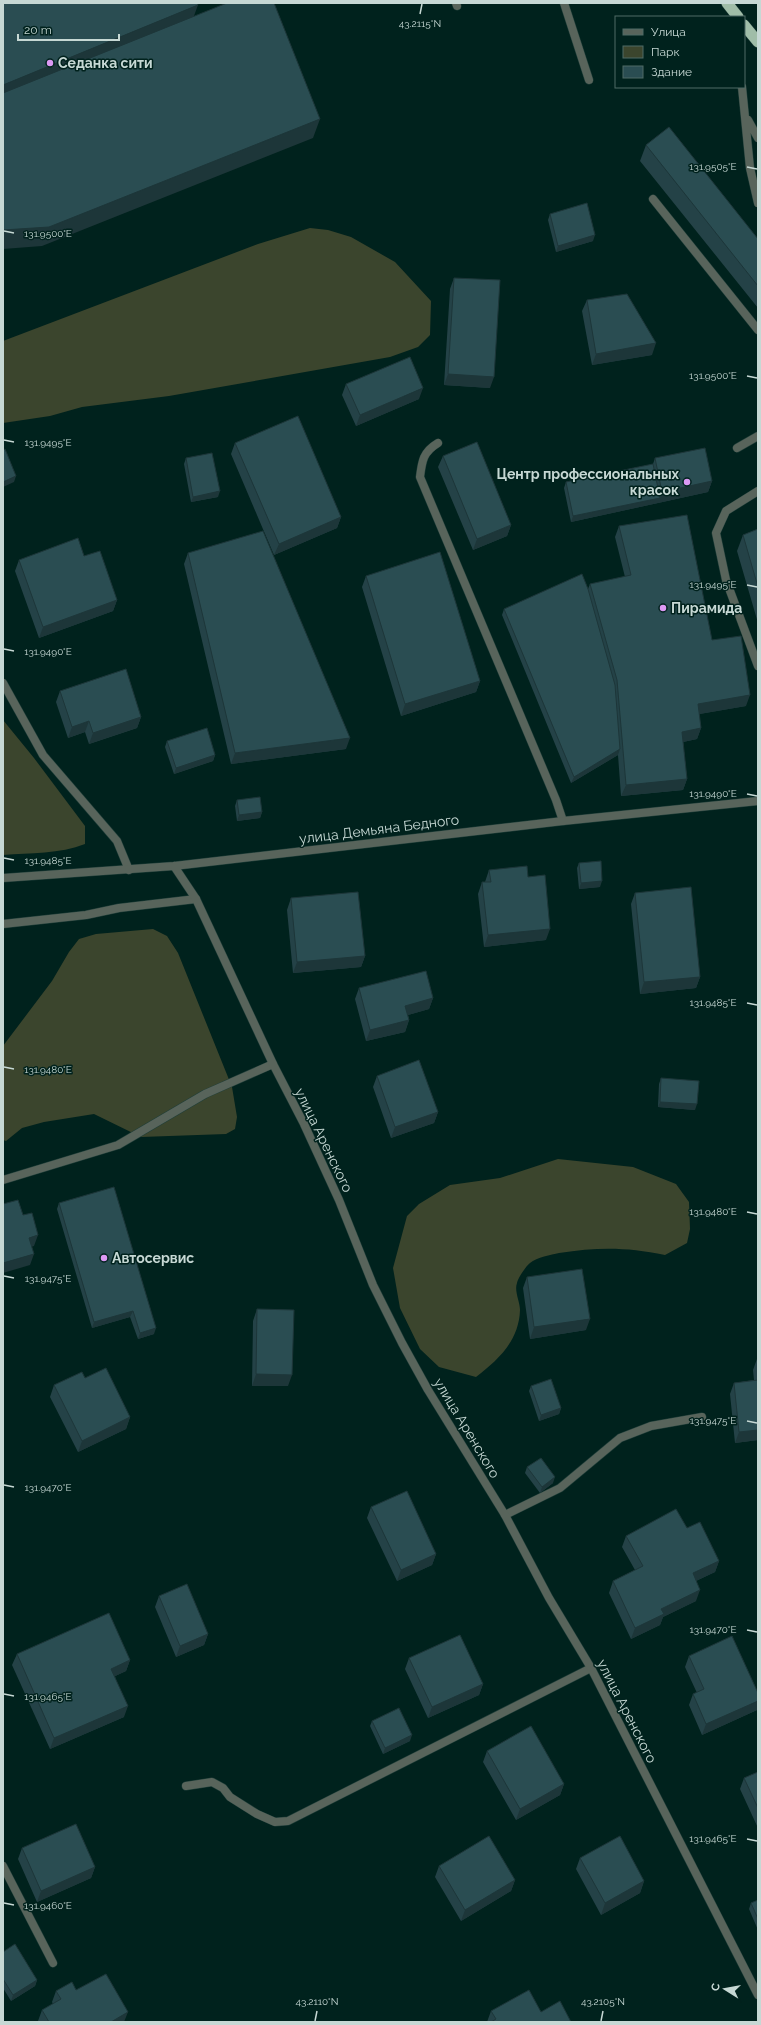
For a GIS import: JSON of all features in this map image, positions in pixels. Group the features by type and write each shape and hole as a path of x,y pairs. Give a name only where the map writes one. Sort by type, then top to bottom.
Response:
{"highway":[{"path":"729,9 737,16"},
{"path":"745,26 758,42"}],"street":[{"path":"564,3 589,80"},
{"path":"742,88 750,168 758,203"},
{"path":"746,117 758,138"},
{"path":"653,199 758,330"},
{"path":"737,448 758,436"},
{"path":"438,444 428,449 422,460 420,477 556,800 563,821"},
{"path":"758,491 726,511 716,532 726,580 758,666"},
{"path":"3,682 42,755 117,841 129,870"},
{"name":"улица Демьяна Бедного","path":"3,878 174,866 563,821 758,801"},
{"name":"улица Аренского","path":"174,866 196,899 273,1064 304,1124 339,1200 373,1285 402,1343 428,1390 505,1515 549,1598 591,1668 758,1995"},
{"path":"3,924 86,915 119,908 196,899"},
{"path":"3,1180 118,1145 205,1094 273,1064"},
{"path":"505,1515 560,1488 620,1438 650,1426 702,1417"},
{"path":"186,1786 212,1782 223,1788 230,1797 257,1814 275,1822 288,1821 591,1668"},
{"path":"3,1866 53,1963"}],"green space":[{"path":"310,228 328,230 351,237 395,262 431,301 430,335 418,347 390,357 169,396 82,407 50,416 3,423 3,341 258,244"},
{"path":"3,720 34,758 85,826 85,844 65,850 3,855"},
{"path":"153,929 167,936 178,953 232,1087 237,1117 235,1129 226,1134 141,1137 94,1114 44,1122 22,1128 6,1141 3,1140 3,1046 52,981 69,952 79,939 96,934"},
{"path":"558,1159 633,1167 676,1184 689,1202 690,1229 687,1243 665,1255 638,1250 600,1249 559,1253 536,1259 526,1267 520,1275 516,1286 520,1307 519,1321 516,1331 506,1349 499,1357 476,1377 439,1367 420,1349 400,1308 393,1268 407,1216 419,1204 450,1185 500,1178"}],"building":[{"name":"Седанка сити","path":"3,3 197,3 198,5 3,85"},
{"path":"227,3 274,3 320,119 49,227 3,230 3,93"},
{"path":"669,127 758,239 758,286 646,145"},
{"path":"587,203 595,235 558,246 550,214"},
{"path":"454,278 500,280 494,377 448,374"},
{"path":"627,294 656,343 596,354 587,300"},
{"path":"410,357 423,388 360,415 346,384"},
{"path":"298,416 341,517 279,544 235,443"},
{"path":"477,442 511,525 477,539 443,456"},
{"path":"705,448 712,481 662,492 655,458"},
{"path":"5,449 16,476 3,482 3,450"},
{"path":"212,453 220,491 193,497 186,458"},
{"path":"653,464 660,498 573,516 566,482"},
{"path":"687,515 712,640 741,636 750,695 698,704 701,728 682,732 687,779 626,785 617,680 590,584 631,575 619,526"},
{"path":"758,529 758,587 743,535"},
{"path":"263,531 350,738 235,753 188,553"},
{"path":"78,538 84,556 100,551 117,600 43,627 19,560"},
{"path":"440,552 480,681 405,704 366,576"},
{"path":"582,574 588,589 615,685 620,749 574,777 504,609"},
{"path":"126,669 141,717 93,733 89,721 72,727 60,691"},
{"path":"207,728 215,755 176,768 167,741"},
{"path":"260,797 262,812 239,815 237,800"},
{"path":"601,861 602,881 581,883 579,863"},
{"path":"527,866 528,877 545,875 550,929 488,935 482,882 491,882 489,870"},
{"path":"691,887 700,977 644,982 635,893"},
{"path":"358,892 365,956 297,962 291,898"},
{"path":"426,971 433,998 405,1006 409,1020 370,1030 359,988"},
{"path":"419,1060 438,1112 395,1127 377,1076"},
{"path":"661,1078 699,1081 697,1104 660,1102"},
{"path":"114,1187 156,1328 140,1333 133,1311 94,1322 59,1203"},
{"path":"18,1200 23,1215 32,1213 38,1235 29,1238 34,1254 3,1263 3,1204"},
{"path":"582,1269 590,1319 534,1327 527,1277"},
{"path":"257,1309 294,1310 292,1375 256,1374"},
{"path":"106,1368 130,1417 82,1441 54,1385 82,1372 85,1378"},
{"path":"551,1379 561,1408 541,1415 531,1386"},
{"path":"758,1380 758,1430 739,1432 734,1383"},
{"path":"541,1458 555,1477 542,1487 527,1467"},
{"path":"407,1491 436,1554 401,1570 371,1507"},
{"path":"676,1509 687,1528 700,1522 719,1561 693,1573 700,1590 661,1609 664,1614 635,1628 613,1581 643,1566 626,1536"},
{"path":"187,1584 208,1634 180,1646 159,1596"},
{"path":"109,1613 130,1660 111,1669 128,1706 54,1738 17,1654"},
{"path":"460,1635 483,1684 432,1707 409,1658"},
{"path":"732,1636 758,1693 758,1701 706,1724 693,1694 704,1689 689,1656"},
{"path":"399,1708 412,1735 385,1748 372,1721"},
{"path":"531,1726 564,1784 520,1809 487,1751"},
{"path":"758,1772 758,1808 744,1778"},
{"path":"76,1824 95,1867 41,1891 22,1848"},
{"path":"489,1836 515,1880 465,1910 439,1866"},
{"path":"620,1836 644,1881 605,1903 580,1858"},
{"path":"758,1900 758,1919 751,1903"},
{"path":"15,1944 37,1980 13,1995 3,1979 3,1952"},
{"path":"106,1974 128,2012 111,2022 49,2022 42,2010 61,1999 56,1991 72,1982 76,1990"},
{"path":"529,1990 541,2012 560,2001 571,2022 491,2022 496,2019 491,2011"}],"place":[{"name":"Седанка сити","path":"50,63"},
{"name":"Центр профессиональных красок","path":"687,482"},
{"name":"Пирамида","path":"663,608"},
{"name":"Автосервис","path":"104,1258"}]}
